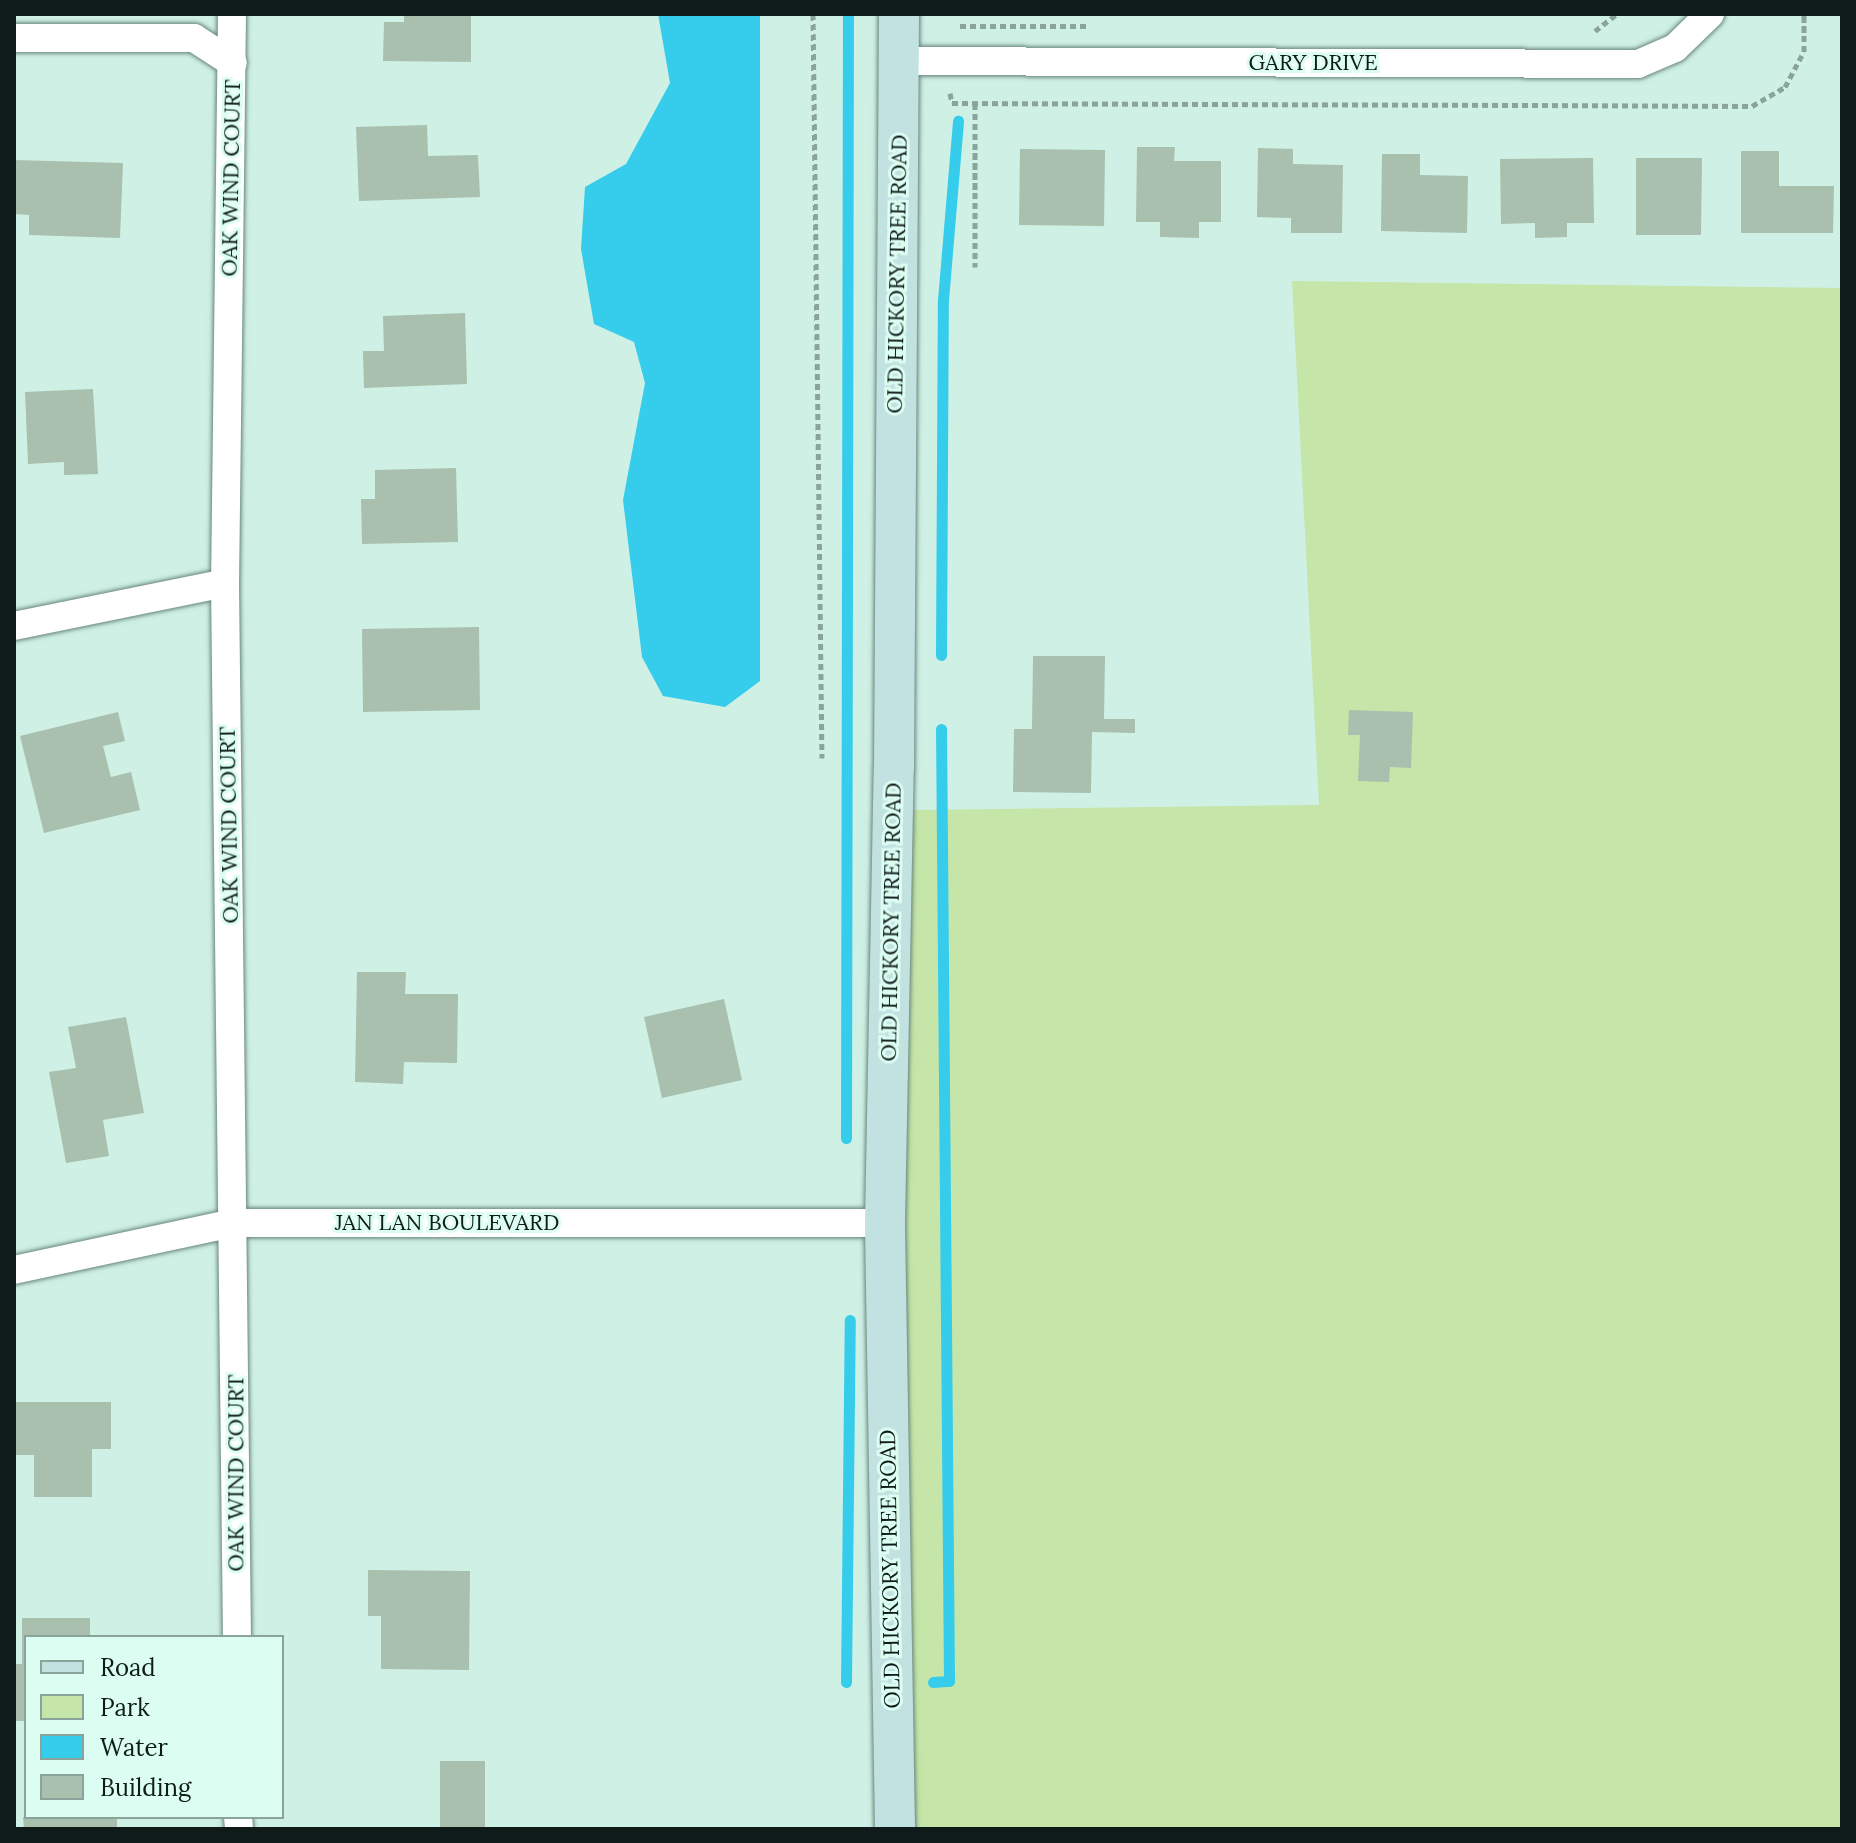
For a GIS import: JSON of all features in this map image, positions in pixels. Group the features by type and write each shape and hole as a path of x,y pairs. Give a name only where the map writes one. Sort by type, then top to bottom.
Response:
{"street":[{"name":"OAK WIND COURT","path":"232,14 225,583 237,1635"},
{"name":"OLD HICKORY TREE ROAD","path":"895,1829 885,1223 899,14"},
{"name":"GARY DRIVE","path":"900,61 1638,64 1675,48 1710,14"},
{"path":"14,38 194,38 233,63"},
{"path":"14,626 225,583"},
{"name":"JAN LAN BOULEVARD","path":"14,1270 234,1223 885,1223"}],"path":[{"path":"813,14 822,758"},
{"path":"976,14 976,25"},
{"path":"975,103 975,267"}],"green space":[{"path":"1292,281 1842,288 1842,1829 913,1829 903,1223 912,810 1319,805"}],"water":[{"path":"658,14 760,14 760,681 725,707 663,696 642,657 623,500 645,383 634,342 594,324 581,249 585,187 626,164 670,83"}],"building":[{"path":"404,14 471,14 471,62 383,61 384,22 404,22"},
{"path":"427,125 428,156 478,155 480,197 359,201 356,127"},
{"path":"1137,147 1175,147 1174,161 1221,161 1221,222 1199,222 1199,238 1160,237 1160,222 1136,222"},
{"path":"1258,148 1293,149 1293,164 1343,165 1342,233 1291,233 1291,218 1257,217"},
{"path":"1020,149 1105,150 1104,226 1019,225"},
{"path":"1741,151 1779,151 1779,186 1834,186 1833,233 1741,233"},
{"path":"1382,154 1420,154 1420,175 1468,176 1467,233 1381,231"},
{"path":"1593,158 1594,223 1567,223 1567,237 1535,238 1535,223 1501,224 1500,159"},
{"path":"1636,158 1702,158 1701,235 1636,235"},
{"path":"14,160 123,163 120,238 29,235 29,215 14,214"},
{"path":"465,313 467,384 364,388 363,351 384,351 383,316"},
{"path":"93,389 98,474 64,475 64,462 28,464 25,392"},
{"path":"456,468 458,542 362,544 361,499 375,499 375,470"},
{"path":"479,627 480,710 363,712 362,629"},
{"path":"1033,656 1105,656 1104,719 1135,719 1135,733 1092,732 1091,793 1013,792 1014,729 1032,729"},
{"path":"1349,710 1413,712 1411,768 1390,767 1389,782 1358,781 1360,735 1348,735"},
{"path":"118,712 125,741 103,746 111,777 131,772 140,810 44,833 20,736"},
{"path":"357,972 406,972 405,994 458,994 457,1063 404,1062 403,1084 355,1082"},
{"path":"724,999 742,1080 662,1098 644,1017"},
{"path":"126,1017 144,1113 103,1120 109,1156 66,1163 49,1072 76,1068 68,1027"},
{"path":"15,1402 111,1402 111,1449 92,1449 92,1497 34,1497 34,1455 16,1455"},
{"path":"368,1570 470,1571 469,1670 381,1669 381,1616 368,1616"},
{"path":"22,1618 90,1618 90,1635 24,1635 24,1721 14,1721 14,1664 22,1664"},
{"path":"440,1761 485,1761 485,1829 440,1829"},
{"path":"23,1817 117,1819 117,1829 24,1829"}],"waterway":[{"path":"846,1138 848,14"},
{"path":"941,655 943,300 958,121"},
{"path":"933,1682 949,1681 941,729"},
{"path":"846,1682 850,1320"}]}
